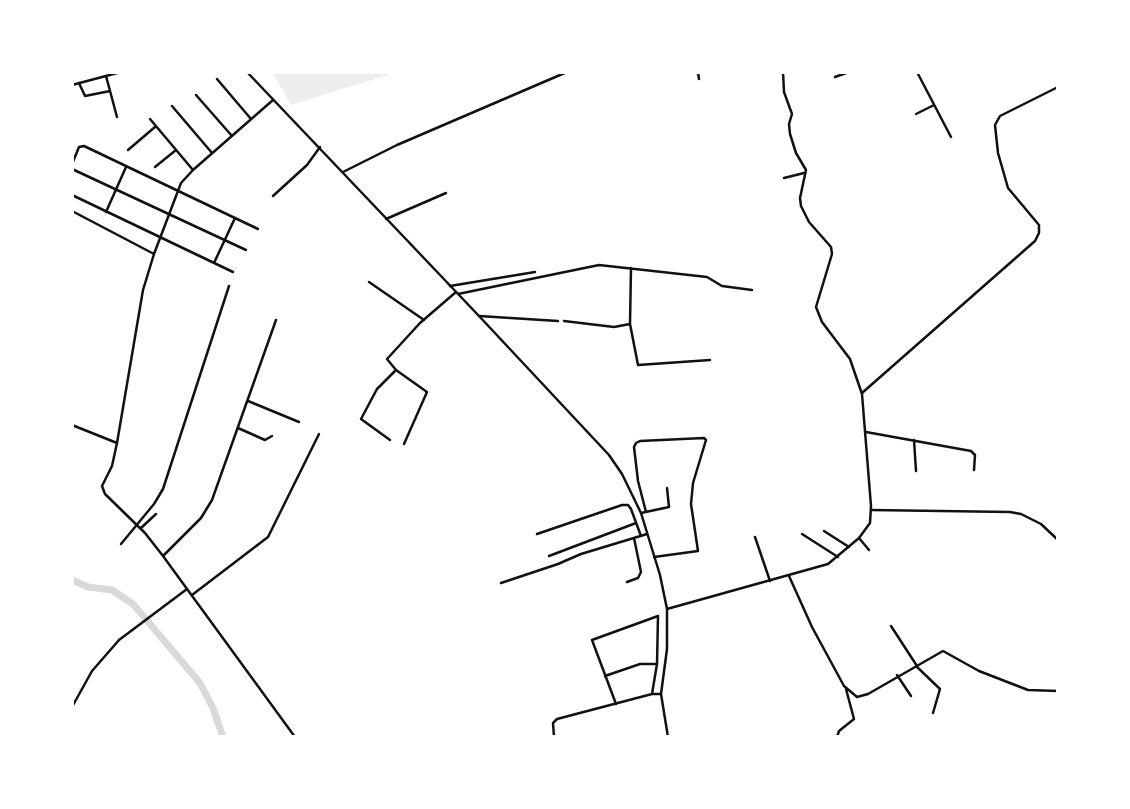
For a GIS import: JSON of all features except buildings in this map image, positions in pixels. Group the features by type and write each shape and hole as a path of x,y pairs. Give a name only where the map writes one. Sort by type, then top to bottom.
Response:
{"street":[{"path":"72,85 121,72"},
{"path":"247,72 609,455 622,474 641,513 667,609 667,649 661,694 668,737"},
{"path":"343,172 393,146 567,72"},
{"path":"698,72 699,79"},
{"path":"667,609 828,564 859,538 870,523 862,393 850,359 817,314 817,301 832,254 831,247 809,222 801,206 800,198 806,173 790,134 792,114 784,92 783,72"},
{"path":"835,77 849,72"},
{"path":"917,72 951,137"},
{"path":"106,76 117,117"},
{"path":"217,79 251,120"},
{"path":"79,83 82,93 87,97 110,92"},
{"path":"862,393 1038,237 1040,229 1037,221 1011,192 998,150 995,125 997,119 1058,87"},
{"path":"196,95 232,136"},
{"path":"274,100 193,170 177,192 154,254 141,300 113,466 102,490 141,529 163,556 295,737"},
{"path":"916,114 934,105"},
{"path":"172,106 212,153"},
{"path":"150,119 193,170"},
{"path":"128,150 156,127"},
{"path":"246,250 72,167 81,146 258,229"},
{"path":"273,196 307,165 320,147"},
{"path":"155,167 176,150"},
{"path":"106,212 126,167"},
{"path":"784,178 806,173"},
{"path":"386,219 446,193"},
{"path":"72,195 233,272"},
{"path":"72,211 154,254"},
{"path":"214,263 235,218"},
{"path":"404,444 427,392 396,370 388,362 388,356 424,320 457,293 599,265 707,277 722,286 752,290"},
{"path":"631,268 630,324 638,365 710,360"},
{"path":"450,286 535,272"},
{"path":"369,282 424,320"},
{"path":"121,544 163,489 229,286"},
{"path":"479,316 558,321"},
{"path":"163,556 207,509 276,320"},
{"path":"564,321 614,327 630,324"},
{"path":"390,440 362,419 377,389 396,370"},
{"path":"248,401 299,422"},
{"path":"72,425 117,443"},
{"path":"238,428 265,440 272,436"},
{"path":"866,432 971,451 975,455 975,470"},
{"path":"192,595 268,537 319,434"},
{"path":"646,512 638,481 634,447 636,443 704,438 706,440 693,483 691,504 698,551 654,557"},
{"path":"914,440 916,471"},
{"path":"641,513 669,507 667,488"},
{"path":"537,534 628,505 641,536"},
{"path":"871,510 1010,512 1041,524 1058,540"},
{"path":"141,529 156,514"},
{"path":"549,556 636,523"},
{"path":"824,531 849,547"},
{"path":"501,583 647,534"},
{"path":"802,534 838,557"},
{"path":"755,537 770,582"},
{"path":"627,582 640,575 634,538"},
{"path":"859,538 869,550"},
{"path":"789,576 812,627 846,689 854,719 839,731 837,737"},
{"path":"72,707 90,674 119,640 187,589"},
{"path":"616,704 592,640 658,616 657,664 652,694"},
{"path":"891,626 916,666 940,689 933,713"},
{"path":"846,689 857,697 862,696 943,651 979,671 1028,690 1058,691"},
{"path":"605,676 640,664 657,664"},
{"path":"897,675 911,696"},
{"path":"554,737 552,726 557,719 652,694 661,694"}],"shaded area":[{"path":"272,72 398,72 291,105"}],"waterway":[{"path":"72,580 88,587 112,590 133,604 200,683 213,708 223,737"}]}
